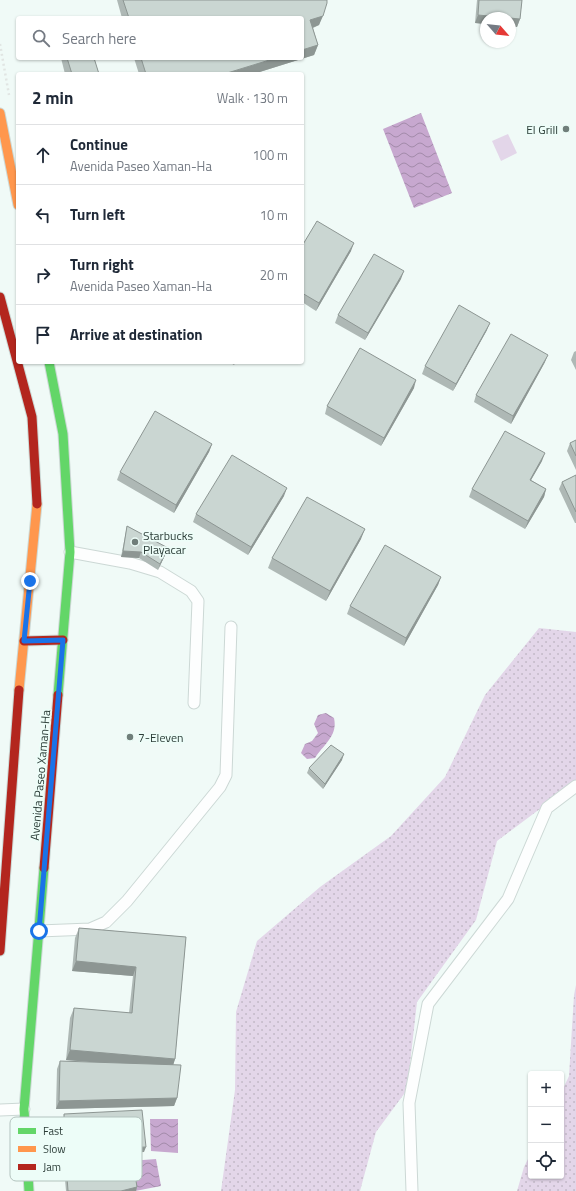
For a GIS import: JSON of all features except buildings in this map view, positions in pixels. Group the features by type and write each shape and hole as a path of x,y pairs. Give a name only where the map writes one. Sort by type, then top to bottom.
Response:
{"main road":[{"path":"0,113 16,195"},
{"path":"0,297 16,356"},
{"path":"0,950 15,735 37,505 32,416 18,364"},
{"name":"Avenida Paseo Xaman-Ha","path":"25,1117 24,1109 70,552 63,434 49,364"},
{"path":"24,641 63,640"},
{"name":"Avenida Paseo Xaman-Ha","path":"29,1181 30,1191"}],"lane":[{"path":"70,552 130,563 160,572 191,591 198,601 194,703"},
{"path":"39,931 90,929 106,922 127,901 220,787 226,775 231,627"},
{"path":"412,1191 409,1104 428,1004 508,899 547,808 576,786"},
{"path":"0,1110 24,1109"}],"shaded area":[{"path":"508,134 517,153 501,161 492,141"},
{"path":"539,628 576,632 576,782 497,841 476,920 417,1002 407,1090 376,1132 360,1191 221,1191 235,1090 236,1012 257,941 320,887 391,836 445,777 485,695"},
{"path":"576,985 576,1191 517,1191 528,1159 528,1179 564,1179 564,1087 569,1076 574,995"}],"water":[{"path":"421,113 452,193 414,208 383,129"},
{"path":"326,713 334,718 335,724 332,735 315,758 307,759 301,753 305,744 312,741 318,733 314,724 318,715"},
{"path":"150,1119 178,1119 178,1153 151,1151"},
{"path":"156,1159 161,1186 135,1191 133,1181 142,1181 142,1160"}],"traffic: fast":[{"path":"49,364 63,434 70,552 58,695"},
{"path":"24,1117 44,868"},
{"path":"28,1181 29,1191"}],"traffic: slow":[{"path":"0,113 16,195"},
{"path":"19,690 37,504"}],"traffic: jam":[{"path":"0,297 16,357"},
{"path":"18,364 32,417 37,504"},
{"path":"24,641 63,640"},
{"path":"0,951 19,690"},
{"path":"44,868 58,695"}],"place":[{"name":"El Grill","path":"566,129"},
{"name":"Starbucks Playacar","path":"135,542"},
{"name":"7-Eleven","path":"130,737"}],"route":[{"path":"30,581 24,641 63,640 39,931"}]}
